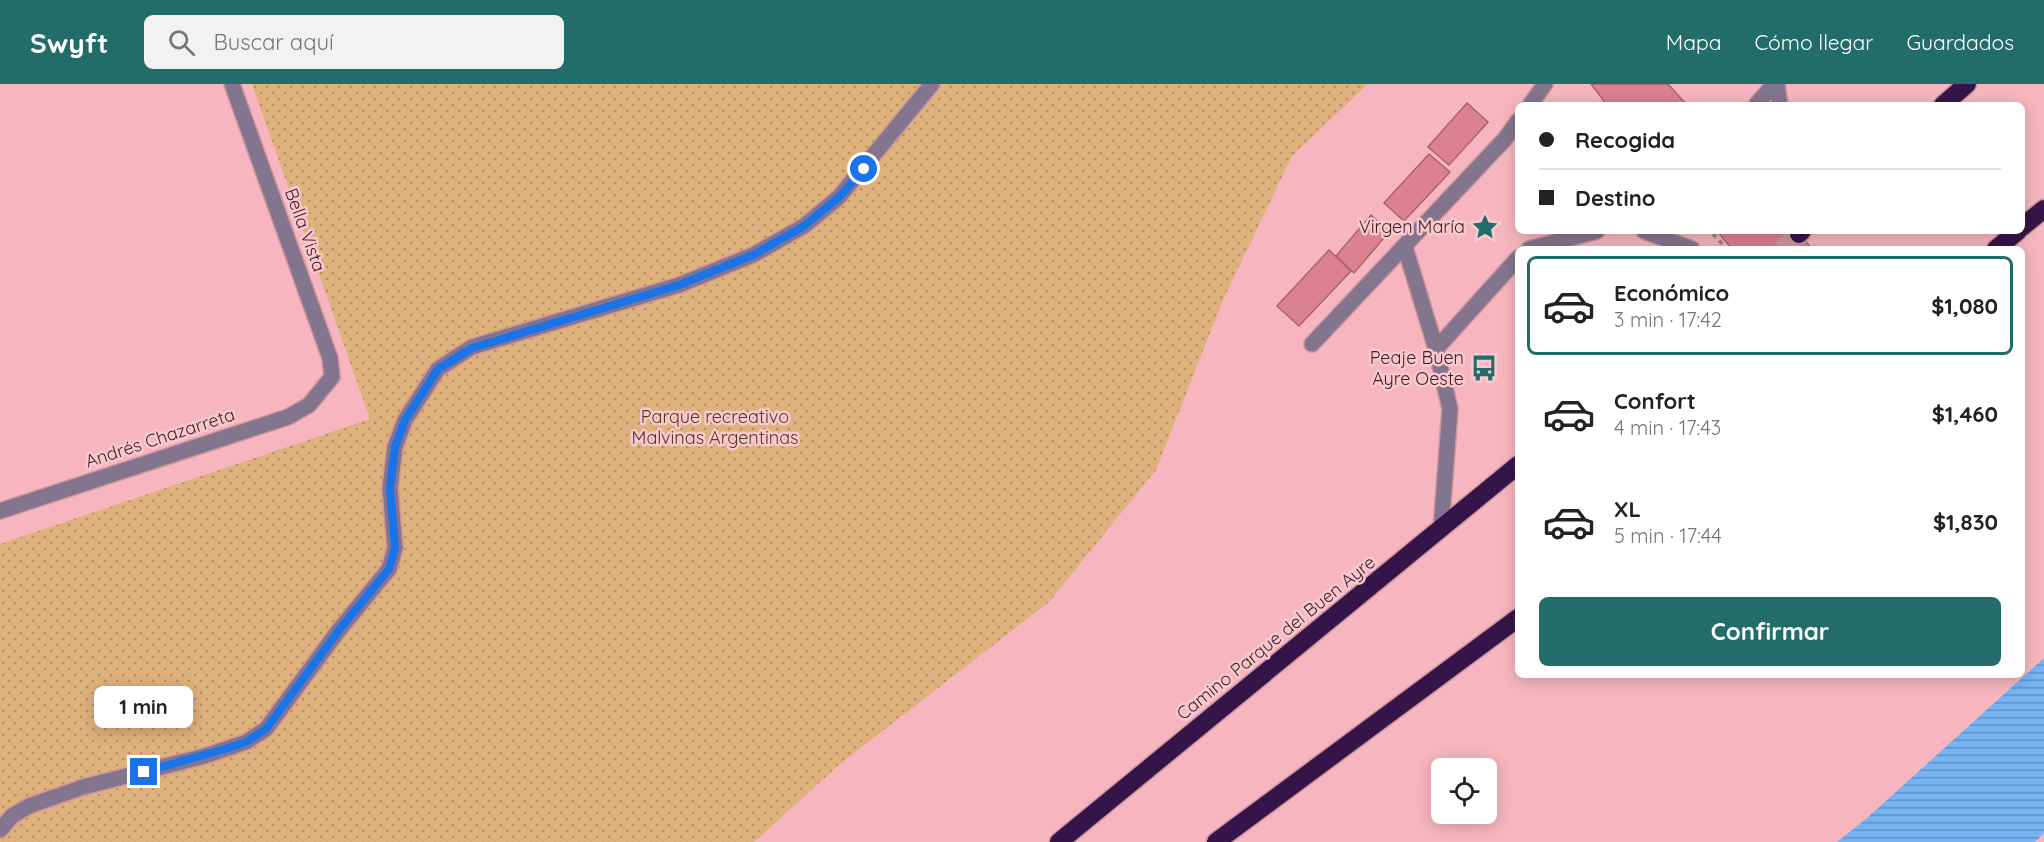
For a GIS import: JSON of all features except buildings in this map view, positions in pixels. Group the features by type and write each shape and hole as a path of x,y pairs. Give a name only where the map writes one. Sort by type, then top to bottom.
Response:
{"highway":[{"path":"1946,102 1967,84"},
{"path":"2025,225 2044,209"},
{"path":"2000,246 2014,234"},
{"name":"Camino Parque del Buen Ayre","path":"1059,842 1515,468"},
{"path":"1216,842 1515,620"}],"street":[{"name":"Bella Vista","path":"232,84 330,358 332,377 324,390"},
{"path":"0,830 12,816 29,806 83,787 205,756 246,742 266,729 339,630 389,569 395,548 390,488 395,447 405,420 438,369 472,348 679,285 753,255 804,226 839,197 932,84"},
{"path":"1532,102 1545,84"},
{"path":"1759,102 1775,84"},
{"path":"1775,84 1779,102"},
{"path":"1312,344 1405,247 1504,140 1515,125"},
{"path":"1540,246 1586,234"},
{"path":"1652,234 1684,246"},
{"path":"1405,247 1436,349 1450,409 1441,530"},
{"path":"1436,349 1515,261"},
{"name":"Andrés Chazarreta","path":"0,511 288,417 309,405 324,390"}],"path":[{"path":"1713,234 1724,246"}],"green space":[{"name":"Parque recreativo Malvinas Argentinas","path":"252,84 1368,84 1292,156 1223,300 1156,470 1049,602 840,764 754,842 0,842 0,544 370,419"}],"water":[{"path":"2044,658 2044,833 2035,842 1837,842 1867,818 2022,678 2025,678 2025,675"}],"tunnel":[{"path":"1785,246 1799,234"}],"place":[{"name":"Virgen María","path":"1485,227"},
{"name":"Peaje Buen Ayre Oeste","path":"1484,368"}],"route":[{"path":"144,772 205,756 246,742 266,729 339,630 389,569 395,548 390,488 395,447 405,420 438,369 472,348 679,285 753,255 804,226 839,197 864,169"}]}
